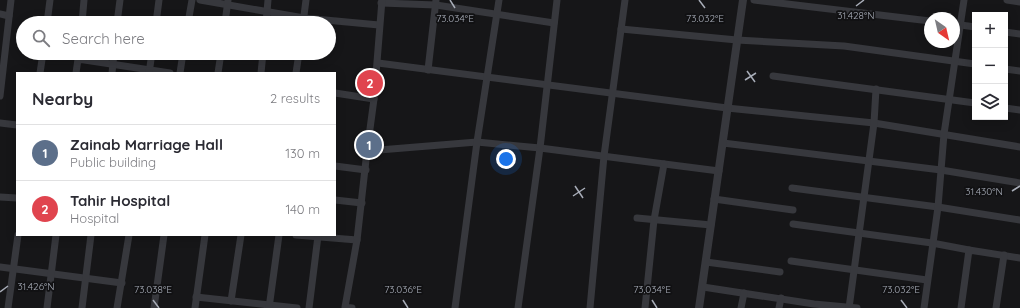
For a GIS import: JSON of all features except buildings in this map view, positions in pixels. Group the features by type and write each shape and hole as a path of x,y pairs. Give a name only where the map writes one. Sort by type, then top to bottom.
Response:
{"street":[{"path":"0,91 2,54 11,0"},
{"path":"48,16 50,0"},
{"path":"83,16 84,0"},
{"path":"119,16 120,0"},
{"path":"157,16 159,0"},
{"path":"189,16 192,0"},
{"path":"200,0 228,3 285,16"},
{"path":"267,16 268,0"},
{"path":"304,16 306,0"},
{"path":"455,308 486,77 499,0"},
{"path":"518,308 540,148 557,0"},
{"path":"590,308 604,156 625,0"},
{"path":"699,308 743,0"},
{"path":"754,0 924,21"},
{"path":"960,14 964,0"},
{"path":"1008,0 1020,2"},
{"path":"347,308 366,170 378,63 379,25 382,2 436,3 497,15 554,23"},
{"path":"226,16 228,3"},
{"path":"428,70 436,3"},
{"path":"0,14 9,16"},
{"path":"336,22 379,25"},
{"path":"960,25 972,27"},
{"path":"621,29 737,40 844,46 972,64"},
{"path":"1008,32 1020,34"},
{"path":"924,308 938,207 944,134 956,61 956,48"},
{"path":"40,72 42,60"},
{"path":"76,72 78,60"},
{"path":"96,60 149,72 151,60"},
{"path":"112,72 113,60"},
{"path":"180,72 182,60"},
{"path":"218,72 220,60"},
{"path":"261,72 262,60"},
{"path":"296,72 298,60"},
{"path":"378,63 727,108 874,123 1020,147"},
{"path":"1008,69 1020,71"},
{"path":"773,76 950,98 972,102"},
{"path":"849,307 870,160 876,89"},
{"path":"336,93 374,99"},
{"path":"1008,108 1020,110"},
{"path":"0,123 16,125"},
{"path":"367,151 477,142 540,148 719,171"},
{"path":"723,143 870,160 1020,183"},
{"path":"645,308 654,220 664,164"},
{"path":"336,166 366,170"},
{"path":"792,188 865,196 1020,220"},
{"path":"0,196 16,198"},
{"path":"714,199 793,210"},
{"path":"336,200 362,203"},
{"path":"637,218 711,225"},
{"path":"793,224 859,232 1020,258"},
{"path":"8,308 18,236"},
{"path":"47,308 56,236"},
{"path":"82,308 84,279 91,236"},
{"path":"118,308 129,236"},
{"path":"154,308 164,236"},
{"path":"195,308 205,236"},
{"path":"231,301 242,236"},
{"path":"269,306 279,236"},
{"path":"309,308 318,236 357,240"},
{"path":"961,308 969,250"},
{"path":"996,308 1004,255"},
{"path":"791,261 855,268 927,280"},
{"path":"706,262 780,272"},
{"path":"0,267 122,283"},
{"path":"703,287 781,298 814,306 857,308"},
{"path":"741,308 744,293"},
{"path":"196,297 297,308"},
{"path":"779,308 781,298"}],"place":[{"name":"Tahir Hospital","path":"370,83"},
{"name":"Zainab Marriage Hall","path":"369,145"}]}
